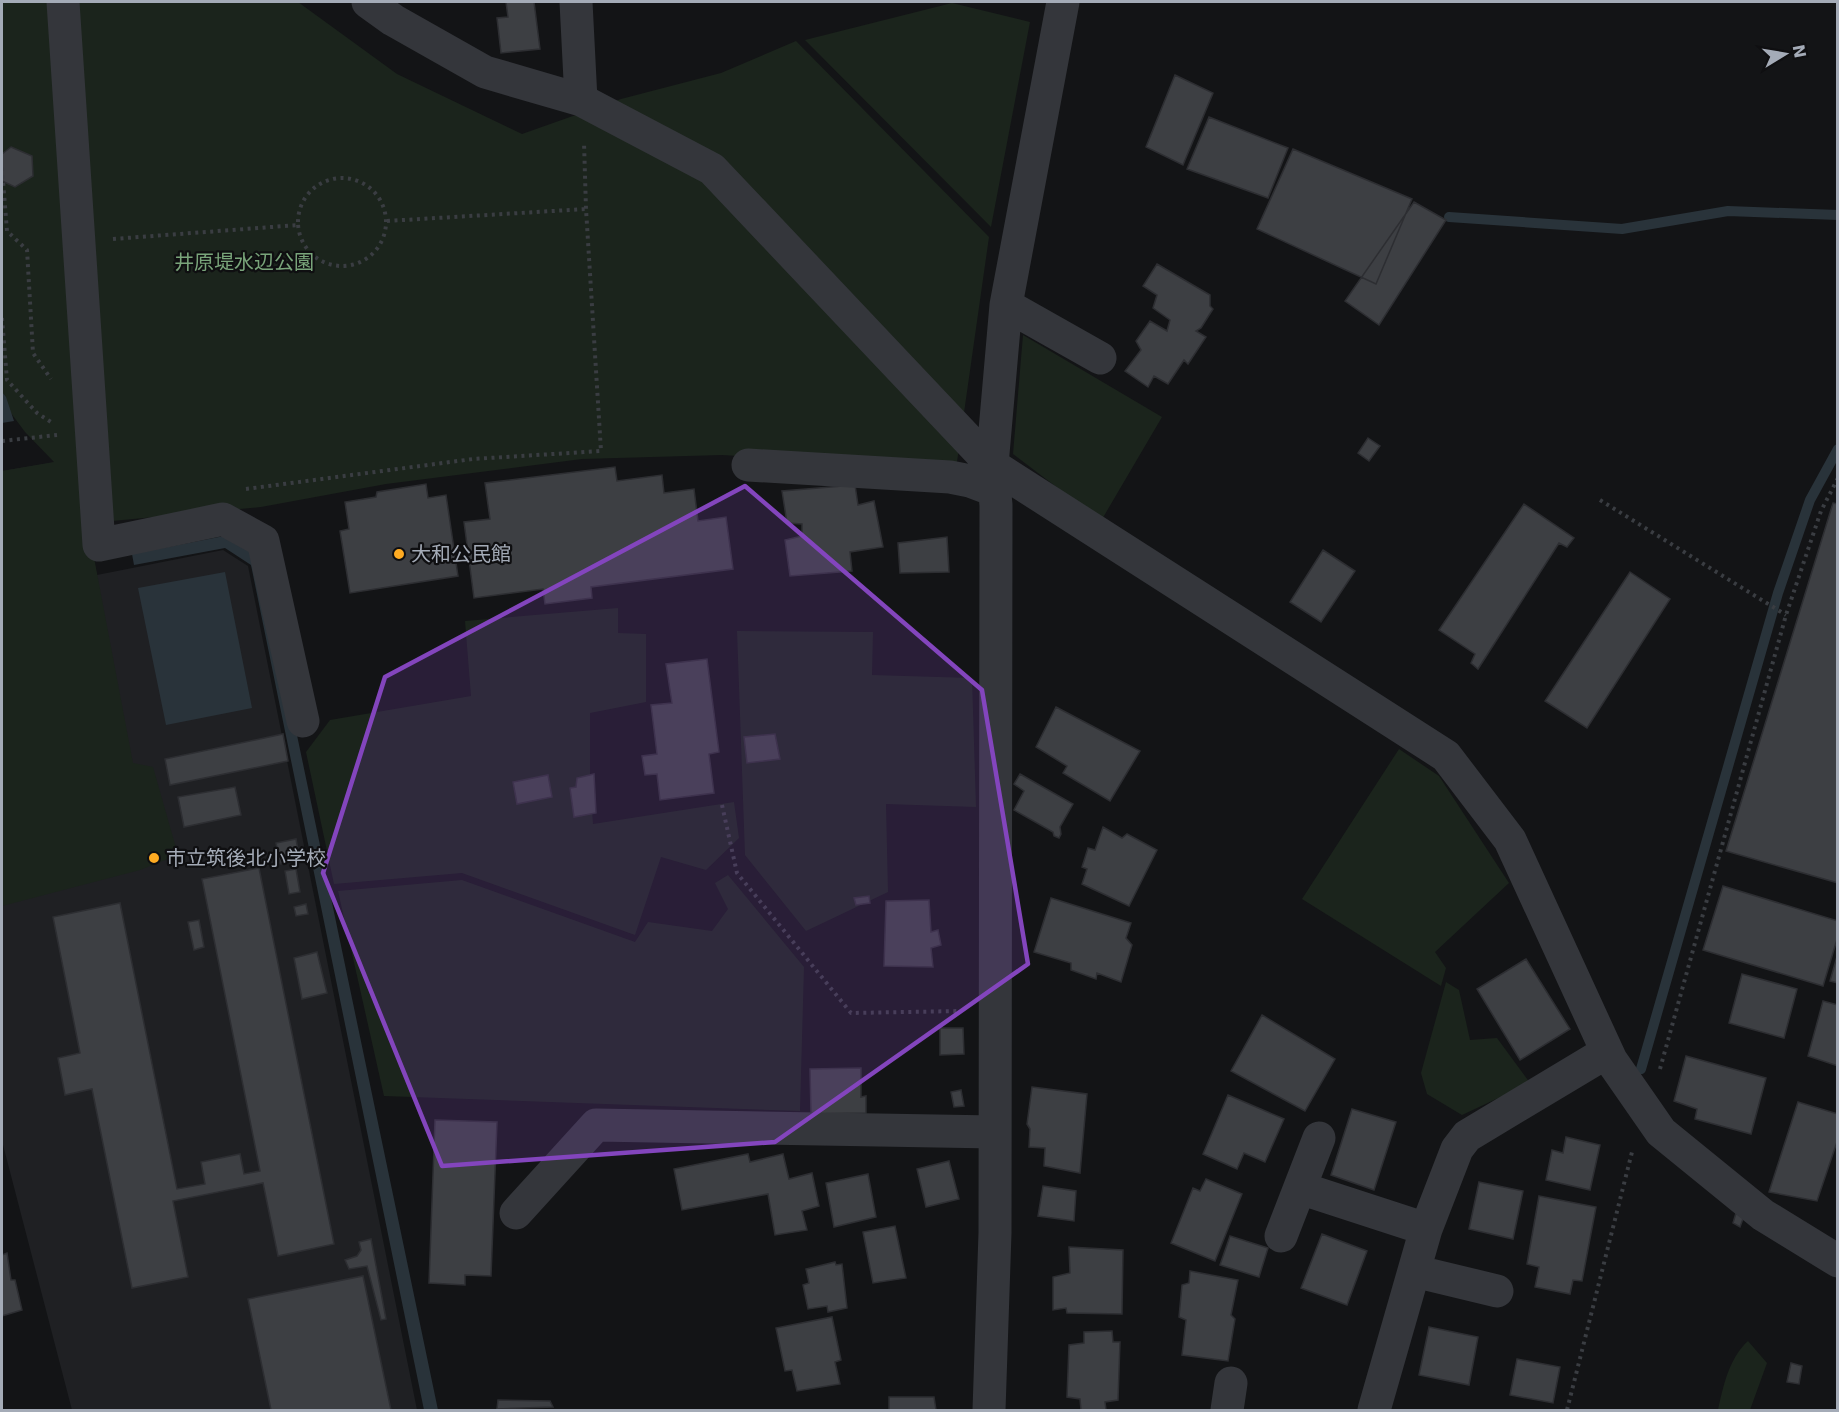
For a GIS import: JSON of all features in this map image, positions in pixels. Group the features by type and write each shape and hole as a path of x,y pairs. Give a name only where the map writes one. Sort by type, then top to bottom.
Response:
{"street":[{"path":"63,2 99,544 223,519 263,541 303,722"},
{"path":"368,2 393,20 484,72 581,100 712,169 993,478 1446,756 1510,840 1607,1052 1661,1132 1763,1215 1838,1261"},
{"path":"576,2 581,100"},
{"path":"989,1410 995,1233 996,522 993,478 1006,305 1063,2"},
{"path":"1006,305 1100,358"},
{"path":"748,465 950,477 970,481 993,478"},
{"path":"1374,1410 1426,1229 1457,1149 1467,1136 1607,1052"},
{"path":"516,1213 596,1125 995,1132"},
{"path":"1281,1236 1319,1138"},
{"path":"1300,1188 1426,1229"},
{"path":"1414,1272 1497,1291"}],"path":[{"path":"238,490 473,459 601,451 586,209 584,132"},
{"path":"2,168 7,231 27,250 33,353 54,382"},
{"path":"339,178 354,179 367,185 384,206 387,220 384,235 377,249 366,259 352,265 337,266 323,262 310,253 302,240 298,225 305,199 314,188 326,181 339,178"},
{"path":"387,220 586,209"},
{"path":"108,239 298,225"},
{"path":"2,318 7,380 37,413 62,429"},
{"path":"2,441 60,435"},
{"path":"1567,1410 1646,1110 1786,615 1821,511 1838,478"},
{"path":"1600,501 1786,615"},
{"path":"722,805 737,873 851,1013 963,1011"}],"highlighted area":[{"path":"745,486 982,690 1028,964 775,1142 442,1166 323,873 385,677"}],"shaded area":[{"path":"2,392 6,397 14,421 2,423"},
{"name":"市立筑後北小学校","path":"74,459 97,575 223,550 248,566 417,1410 72,1410 2,1141 2,471"},
{"path":"224,536 260,558 438,1410 424,1410 251,565 225,548 134,565 132,554"},
{"path":"225,572 252,708 166,725 138,588"}],"green space":[{"name":"井原堤水辺公園","path":"2,2 298,2 397,74 522,134 621,99 721,73 796,41 989,237 956,469 722,455 582,459 386,484 261,507 112,521 81,489 133,763 153,767 178,855 140,870 2,906 2,471 54,462 25,432 2,401"},
{"path":"952,3 1030,22 991,227 805,40"},
{"path":"1023,335 1162,417 1101,521 1013,454"},
{"path":"618,608 618,633 646,634 646,702 590,713 590,782 593,824 734,802 739,838 706,870 661,857 635,935 462,873 334,884 306,752 330,720 471,696 465,621"},
{"path":"737,631 873,632 872,675 972,678 976,807 886,804 888,892 806,931 745,855"},
{"path":"1399,749 1439,776 1509,883 1435,952 1446,968 1441,986 1302,899"},
{"path":"728,875 804,967 800,1111 384,1096 338,891 462,880 635,942 648,922 712,931 728,909 715,883"},
{"path":"1446,982 1459,990 1470,1040 1497,1038 1530,1083 1462,1115 1427,1094 1421,1073"},
{"path":"1748,1341 1767,1363 1750,1410 1718,1410 1731,1364"}],"building":[{"path":"506,2 534,2 540,49 501,53 497,18 508,17"},
{"path":"1175,75 1213,93 1183,165 1146,147"},
{"path":"1209,117 1288,148 1268,198 1187,169"},
{"path":"11,147 32,156 33,176 15,187 2,181 2,154"},
{"path":"1293,149 1412,199 1376,284 1257,229"},
{"path":"1414,202 1446,220 1379,325 1345,301"},
{"path":"1157,264 1210,295 1210,306 1213,309 1201,328 1196,331 1206,337 1188,364 1184,360 1168,384 1154,376 1148,387 1125,371 1141,350 1136,341 1150,321 1167,331 1170,320 1153,308 1157,295 1143,286"},
{"path":"1368,438 1380,446 1369,461 1358,453"},
{"path":"615,467 617,481 662,475 664,493 694,489 698,521 726,517 733,569 591,587 592,598 545,604 543,589 474,598 464,522 490,519 485,483"},
{"name":"大和公民館","path":"426,484 428,498 446,495 458,576 350,593 340,531 349,529 345,502 376,497 377,492"},
{"path":"855,485 858,505 874,501 883,547 850,552 852,571 790,576 785,540 802,536 802,524 787,523 782,491"},
{"path":"1833,503 1838,504 1838,883 1726,851"},
{"path":"1524,504 1574,538 1567,547 1559,543 1478,669 1471,663 1475,654 1439,630"},
{"path":"947,537 949,572 900,573 898,543"},
{"path":"1323,550 1355,571 1321,622 1290,602"},
{"path":"1630,572 1670,599 1587,728 1545,701"},
{"path":"707,659 719,752 709,754 714,793 660,800 657,774 645,775 642,756 657,754 651,705 672,703 666,664"},
{"path":"1056,707 1140,751 1110,801 1063,773 1067,766 1036,747"},
{"path":"283,734 288,761 170,785 165,759"},
{"path":"775,734 780,759 747,763 744,737"},
{"path":"594,774 596,813 574,817 570,788 576,787 577,778"},
{"path":"1020,774 1073,804 1060,827 1059,838 1054,836 1053,832 1014,810 1024,791 1014,784"},
{"path":"548,775 552,797 517,804 513,782"},
{"path":"235,787 241,815 184,827 178,797"},
{"path":"1103,827 1122,838 1127,834 1157,850 1129,906 1082,884 1087,869 1082,867 1088,848 1095,850"},
{"path":"296,839 300,861 280,864 276,843"},
{"path":"259,868 334,1244 278,1256 263,1183 173,1201 188,1277 132,1288 92,1089 65,1095 58,1058 80,1053 53,917 120,903 177,1189 205,1184 201,1162 240,1154 244,1174 260,1171 202,879"},
{"path":"296,869 300,892 289,894 285,871"},
{"path":"1723,886 1838,921 1838,936 1823,986 1703,950"},
{"path":"869,896 870,903 856,905 854,898"},
{"path":"1051,898 1131,923 1126,938 1132,945 1121,982 1097,973 1096,979 1071,970 1071,963 1034,952"},
{"path":"929,900 931,932 938,930 941,945 931,948 933,967 884,966 886,901"},
{"path":"306,904 308,914 296,916 294,907"},
{"path":"199,920 204,947 194,950 188,922"},
{"path":"317,952 327,993 302,999 294,958"},
{"path":"1838,953 1838,983 1830,981"},
{"path":"1526,959 1570,1029 1520,1060 1477,989"},
{"path":"1742,974 1797,989 1784,1038 1729,1023"},
{"path":"1823,1001 1838,1005 1838,1066 1808,1056"},
{"path":"1262,1015 1335,1059 1305,1111 1231,1071"},
{"path":"940,1028 963,1028 964,1054 940,1055"},
{"path":"1686,1056 1766,1078 1751,1134 1695,1119 1697,1109 1674,1101"},
{"path":"861,1068 861,1097 866,1096 866,1113 811,1114 810,1069"},
{"path":"1032,1087 1087,1094 1080,1173 1044,1166 1045,1148 1029,1147 1030,1129 1027,1124"},
{"path":"961,1090 964,1106 954,1107 951,1092"},
{"path":"1228,1095 1284,1119 1265,1162 1244,1153 1237,1169 1203,1154"},
{"path":"1798,1102 1838,1114 1838,1139 1817,1201 1769,1192"},
{"path":"1352,1109 1396,1122 1374,1190 1331,1175"},
{"path":"435,1120 497,1122 491,1276 465,1275 465,1285 429,1283"},
{"path":"1566,1137 1600,1145 1590,1190 1546,1180 1552,1150 1563,1153"},
{"path":"748,1154 750,1162 783,1154 789,1179 812,1173 819,1206 802,1211 807,1230 775,1235 768,1194 682,1210 674,1169"},
{"path":"949,1161 959,1199 926,1207 917,1169"},
{"path":"868,1174 876,1217 834,1227 826,1183"},
{"path":"1206,1179 1242,1194 1215,1261 1171,1243 1193,1188 1200,1191"},
{"path":"1479,1182 1523,1191 1513,1239 1469,1229"},
{"path":"1043,1186 1076,1191 1074,1221 1038,1216"},
{"path":"1539,1196 1596,1207 1582,1281 1573,1280 1570,1294 1535,1287 1539,1267 1527,1264"},
{"path":"1736,1213 1744,1216 1740,1227 1733,1223"},
{"path":"895,1226 906,1278 873,1283 863,1232"},
{"path":"1322,1234 1367,1251 1347,1305 1301,1288"},
{"path":"1230,1236 1268,1248 1259,1277 1220,1265"},
{"path":"371,1239 386,1319 381,1320 367,1266 349,1269 345,1260 357,1256 361,1250 359,1242"},
{"path":"1069,1247 1123,1250 1122,1314 1067,1313 1066,1308 1053,1310 1053,1277 1070,1273"},
{"path":"7,1253 11,1280 15,1280 22,1310 2,1316 2,1255"},
{"path":"835,1262 836,1265 842,1264 847,1308 828,1312 827,1306 808,1309 803,1285 809,1283 806,1269"},
{"path":"1190,1271 1238,1280 1231,1315 1235,1319 1228,1361 1182,1355 1186,1320 1179,1317 1182,1285 1189,1283"},
{"path":"363,1276 391,1410 271,1410 248,1299"},
{"path":"832,1317 841,1360 835,1362 840,1384 797,1391 792,1370 785,1371 776,1328"},
{"path":"1429,1327 1478,1337 1469,1385 1419,1375"},
{"path":"1112,1331 1113,1342 1120,1342 1118,1400 1105,1402 1106,1410 1081,1410 1080,1399 1067,1397 1069,1345 1084,1343 1084,1332"},
{"path":"1517,1359 1560,1367 1553,1403 1510,1395"},
{"path":"1791,1363 1802,1366 1799,1384 1787,1382"},
{"path":"889,1397 934,1397 936,1410 889,1410"},
{"path":"498,1400 550,1401 553,1407 497,1409"}],"waterway":[{"path":"1449,217 1622,229 1728,211 1838,215"},
{"path":"1641,1069 1778,593 1810,500 1838,449"}],"place":[{"name":"大和公民館","path":"399,554"},
{"name":"市立筑後北小学校","path":"154,858"}]}
